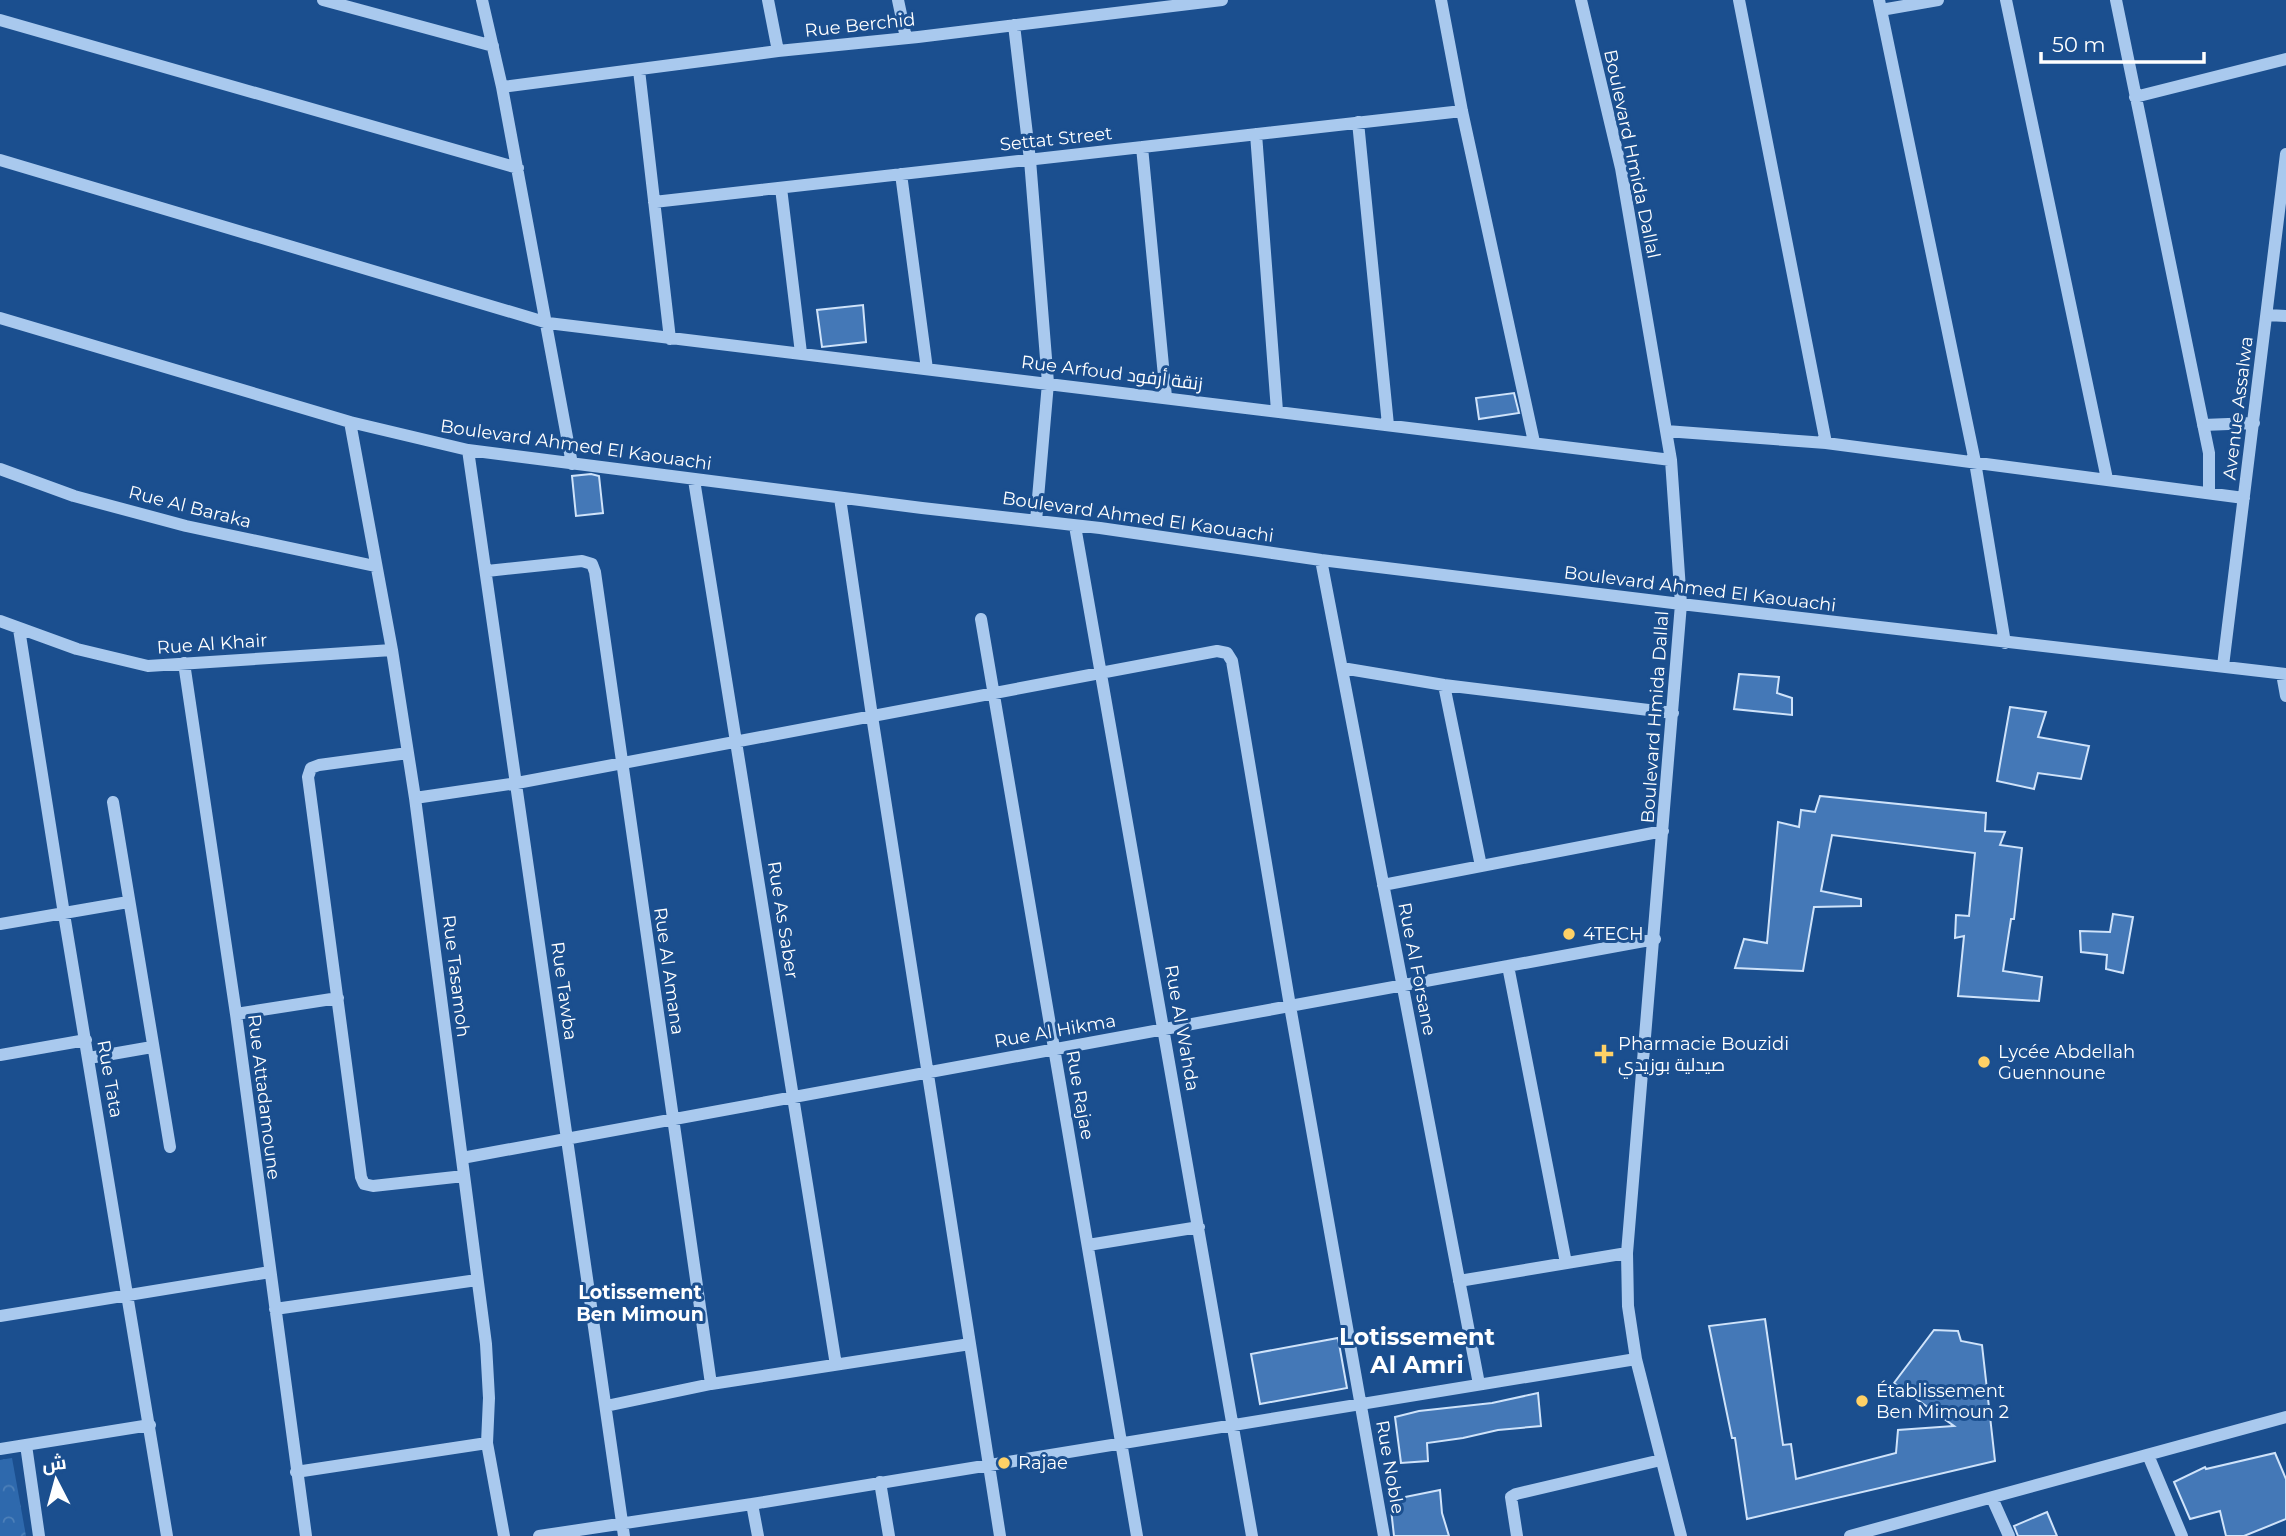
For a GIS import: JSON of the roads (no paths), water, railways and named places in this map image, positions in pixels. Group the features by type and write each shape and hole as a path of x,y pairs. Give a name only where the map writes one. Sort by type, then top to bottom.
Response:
{"street":[{"path":"323,0 493,46"},
{"path":"482,0 518,168 572,464"},
{"path":"768,0 778,51"},
{"path":"898,0 906,38"},
{"name":"Rue Berchid","path":"502,87 778,51 1222,0"},
{"path":"1441,0 1462,111 1535,442"},
{"name":"Boulevard Hmida Dallal","path":"1581,0 1621,168 1671,460 1681,604 1627,1253 1628,1306 1636,1359 1681,1536"},
{"path":"1739,0 1826,443"},
{"path":"1938,0 1880,5 1975,462 2005,643"},
{"path":"2006,0 2107,479"},
{"path":"2116,0 2209,453 2209,493"},
{"path":"0,20 518,168"},
{"path":"1014,25 1030,160 1048,383 1036,522"},
{"path":"2135,97 2286,59"},
{"path":"639,70 670,339"},
{"name":"Settat Street","path":"654,202 1462,111"},
{"path":"1358,122 1388,425"},
{"path":"1256,134 1278,411"},
{"path":"1142,147 1166,397"},
{"name":"Avenue Assalwa","path":"2223,666 2286,155"},
{"name":"Rue Arfoud زنقة أرفود","path":"0,160 548,323 1671,460"},
{"path":"901,174 927,369"},
{"path":"781,188 801,353"},
{"path":"2267,315 2286,316"},
{"name":"Boulevard Ahmed El Kaouachi","path":"0,318 350,422 468,450 1075,526 1321,560 2284,674"},
{"name":"Rue Tasamoh","path":"350,422 392,650 415,797 486,1343 488,1443 504,1536"},
{"path":"2203,425 2254,423"},
{"path":"1666,430 1826,443 2244,498"},
{"name":"Rue Tawba","path":"468,450 623,1529"},
{"name":"Rue Al Baraka","path":"0,469 74,496 186,527 375,566"},
{"name":"Rue As Saber","path":"694,480 836,1365"},
{"path":"840,498 1000,1536"},
{"name":"Rue Al Wahda","path":"1075,526 1252,1536"},
{"name":"Rue Al Forsane","path":"1321,560 1479,1384"},
{"name":"Rue Al Amana","path":"487,572 582,561 592,564 595,572 711,1384"},
{"name":"Rue Rajae","path":"981,619 1137,1536"},
{"name":"Rue Al Khair","path":"0,621 76,649 148,667 392,650"},
{"name":"Rue Tata","path":"19,629 167,1536"},
{"name":"Rue Noble","path":"415,797 517,783 1217,651 1227,653 1232,661 1384,1536"},
{"name":"Rue Attadamoune","path":"184,663 236,1014 306,1536"},
{"path":"1342,668 1444,685 1673,713"},
{"path":"2284,674 2286,696"},
{"path":"1444,685 1481,866"},
{"path":"408,753 319,765 310,768 308,777 361,1177 364,1184 373,1186 464,1176"},
{"path":"113,802 170,1147"},
{"path":"1383,885 1663,831"},
{"path":"0,923 128,901"},
{"name":"Rue Al Hikma","path":"462,1158 1654,939"},
{"path":"1508,965 1566,1263"},
{"path":"236,1014 338,998"},
{"path":"0,1055 86,1040"},
{"path":"89,1058 152,1047"},
{"path":"1088,1245 1199,1227"},
{"path":"1459,1281 1627,1253"},
{"path":"0,1316 270,1272"},
{"path":"275,1309 477,1280"},
{"path":"606,1406 711,1384 970,1345"},
{"path":"538,1536 623,1529 880,1482 1636,1359"},
{"path":"1850,1536 2286,1417"},
{"path":"0,1449 150,1425"},
{"path":"296,1472 488,1443"},
{"path":"26,1445 38,1536"},
{"path":"2148,1455 2182,1536"},
{"path":"1517,1536 1511,1497 1661,1460"},
{"path":"880,1482 889,1536"},
{"path":"1992,1497 2008,1536"},
{"path":"752,1504 758,1536"}],"place":[{"name":"4TECH","path":"1569,934"},
{"name":"Pharmacie Bouzidi صيدلية بوزيدي","path":"1604,1054"},
{"name":"Lycée Abdellah Guennoune","path":"1984,1062"},
{"name":"Établissement Ben Mimoun 2","path":"1862,1401"},
{"name":"Rajae","path":"1004,1463"}],"district":[{"name":"Lotissement Ben Mimoun","path":"640,1303"},
{"name":"Lotissement Al Amri","path":"1417,1350"}]}
